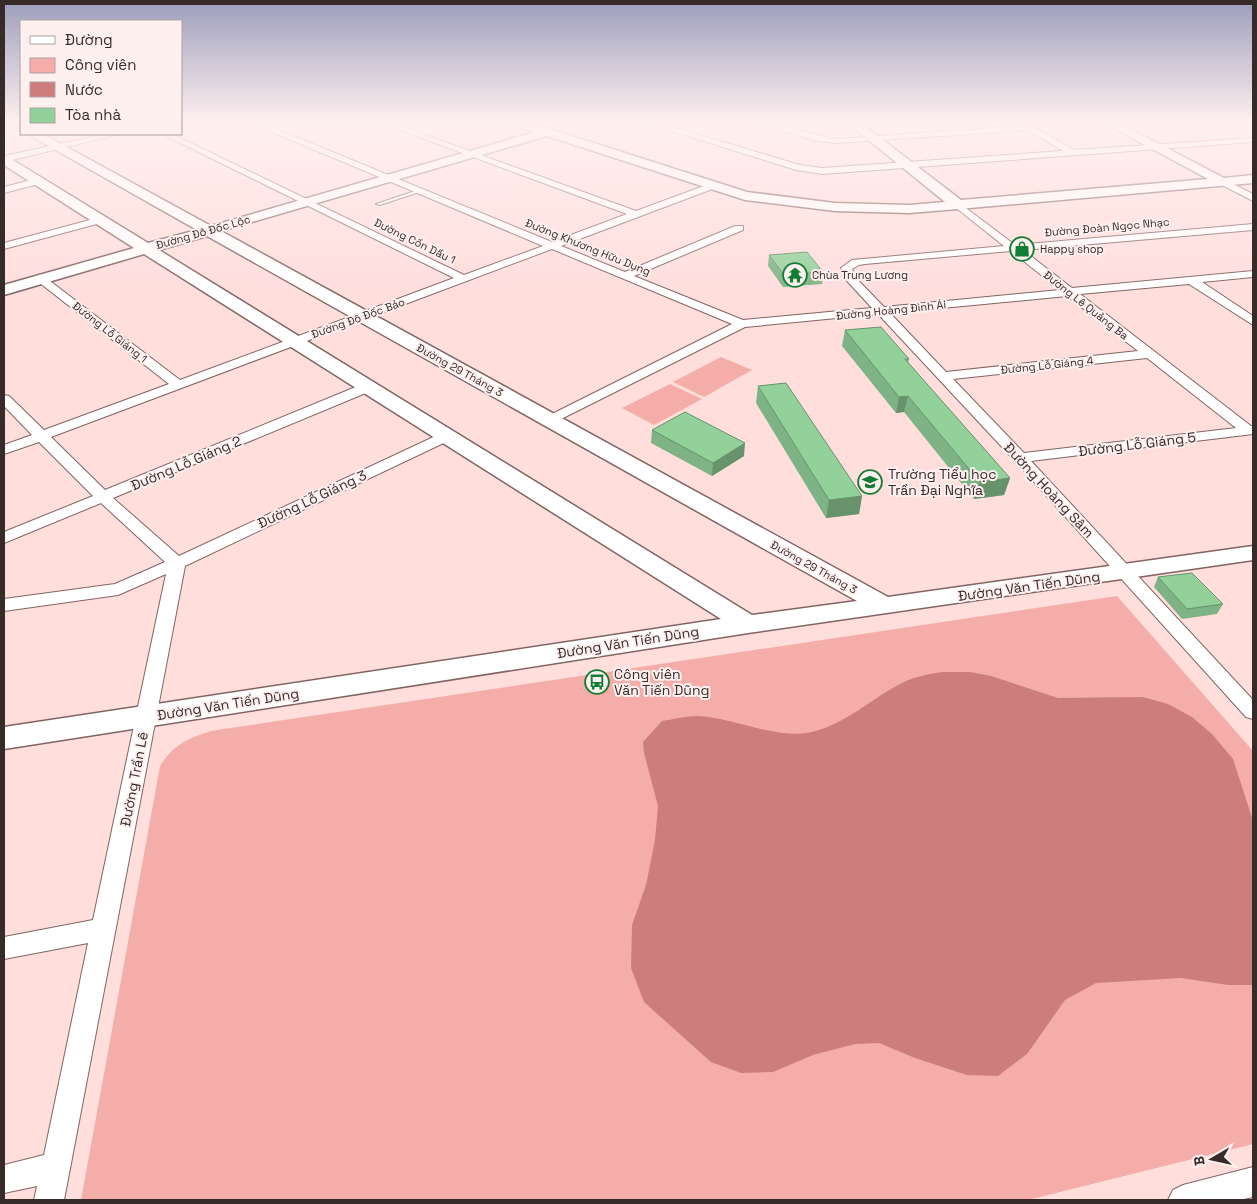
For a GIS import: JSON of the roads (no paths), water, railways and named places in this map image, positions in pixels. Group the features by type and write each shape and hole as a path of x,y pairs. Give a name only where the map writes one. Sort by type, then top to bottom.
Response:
{"street":[{"name":"Đường 29 Tháng 3","path":"121,180 885,606"},
{"name":"Đường Cồn Dầu 1","path":"262,180 464,279"},
{"name":"Đường Đô Đốc Lộc","path":"4,290 382,180"},
{"name":"Đường Khương Hữu Dụng","path":"394,180 742,324"},
{"path":"543,180 636,214"},
{"path":"694,180 745,196 799,204 835,208 909,209 1250,180"},
{"name":"Đường Lê Quảng Ba","path":"926,180 1250,430"},
{"path":"1220,180 1253,198"},
{"path":"4,190 39,181 748,624"},
{"name":"Đường Đô Đốc Bảo","path":"4,450 712,186"},
{"path":"4,246 101,220"},
{"name":"Đường Đoàn Ngọc Nhạc","path":"846,268 849,265 865,261 1253,227"},
{"path":"624,276 740,228"},
{"name":"Đường Hoàng Sâm","path":"846,268 851,279 944,376 1252,708"},
{"name":"Đường Hoàng Đình Ái","path":"551,420 742,324 1253,274"},
{"name":"Đường Lỗ Giáng 1","path":"42,280 178,385"},
{"path":"1191,280 1253,321"},
{"name":"Đường Lỗ Giáng 4","path":"944,376 1150,354"},
{"name":"Đường Lỗ Giáng 2","path":"4,538 368,387"},
{"path":"4,399 104,497 177,563"},
{"name":"Đường Lỗ Giáng 5","path":"1020,458 1250,430"},
{"name":"Đường Lỗ Giáng 3","path":"4,604 118,589 447,436"},
{"name":"Đường Văn Tiến Dũng","path":"4,738 748,624 1253,553"},
{"name":"Đường Trần Lê","path":"49,1200 177,563"},
{"path":"4,948 104,929"},
{"path":"4,1178 56,1167"},
{"path":"1183,1200 1253,1182"}],"lane":[{"path":"378,204 420,191"}],"water":[{"path":"943,672 970,672 991,676 1058,698 1143,697 1168,704 1192,717 1212,734 1233,759 1253,821 1253,985 1228,985 1181,978 1096,983 1065,1000 1027,1054 998,1076 967,1075 915,1058 879,1043 855,1044 813,1055 773,1072 741,1073 711,1062 644,1002 631,968 632,925 646,885 655,840 658,806 644,753 643,742 662,721 694,716 713,718 785,733 799,734 812,732 836,723 907,681"}],"place":[{"name":"Happy shop","path":"1022,249"},
{"name":"Chùa Trung Lương","path":"795,275"},
{"name":"Trường Tiểu học Trần Đại Nghĩa","path":"870,482"},
{"name":"Công viên Văn Tiến Dũng","path":"597,682"}]}
